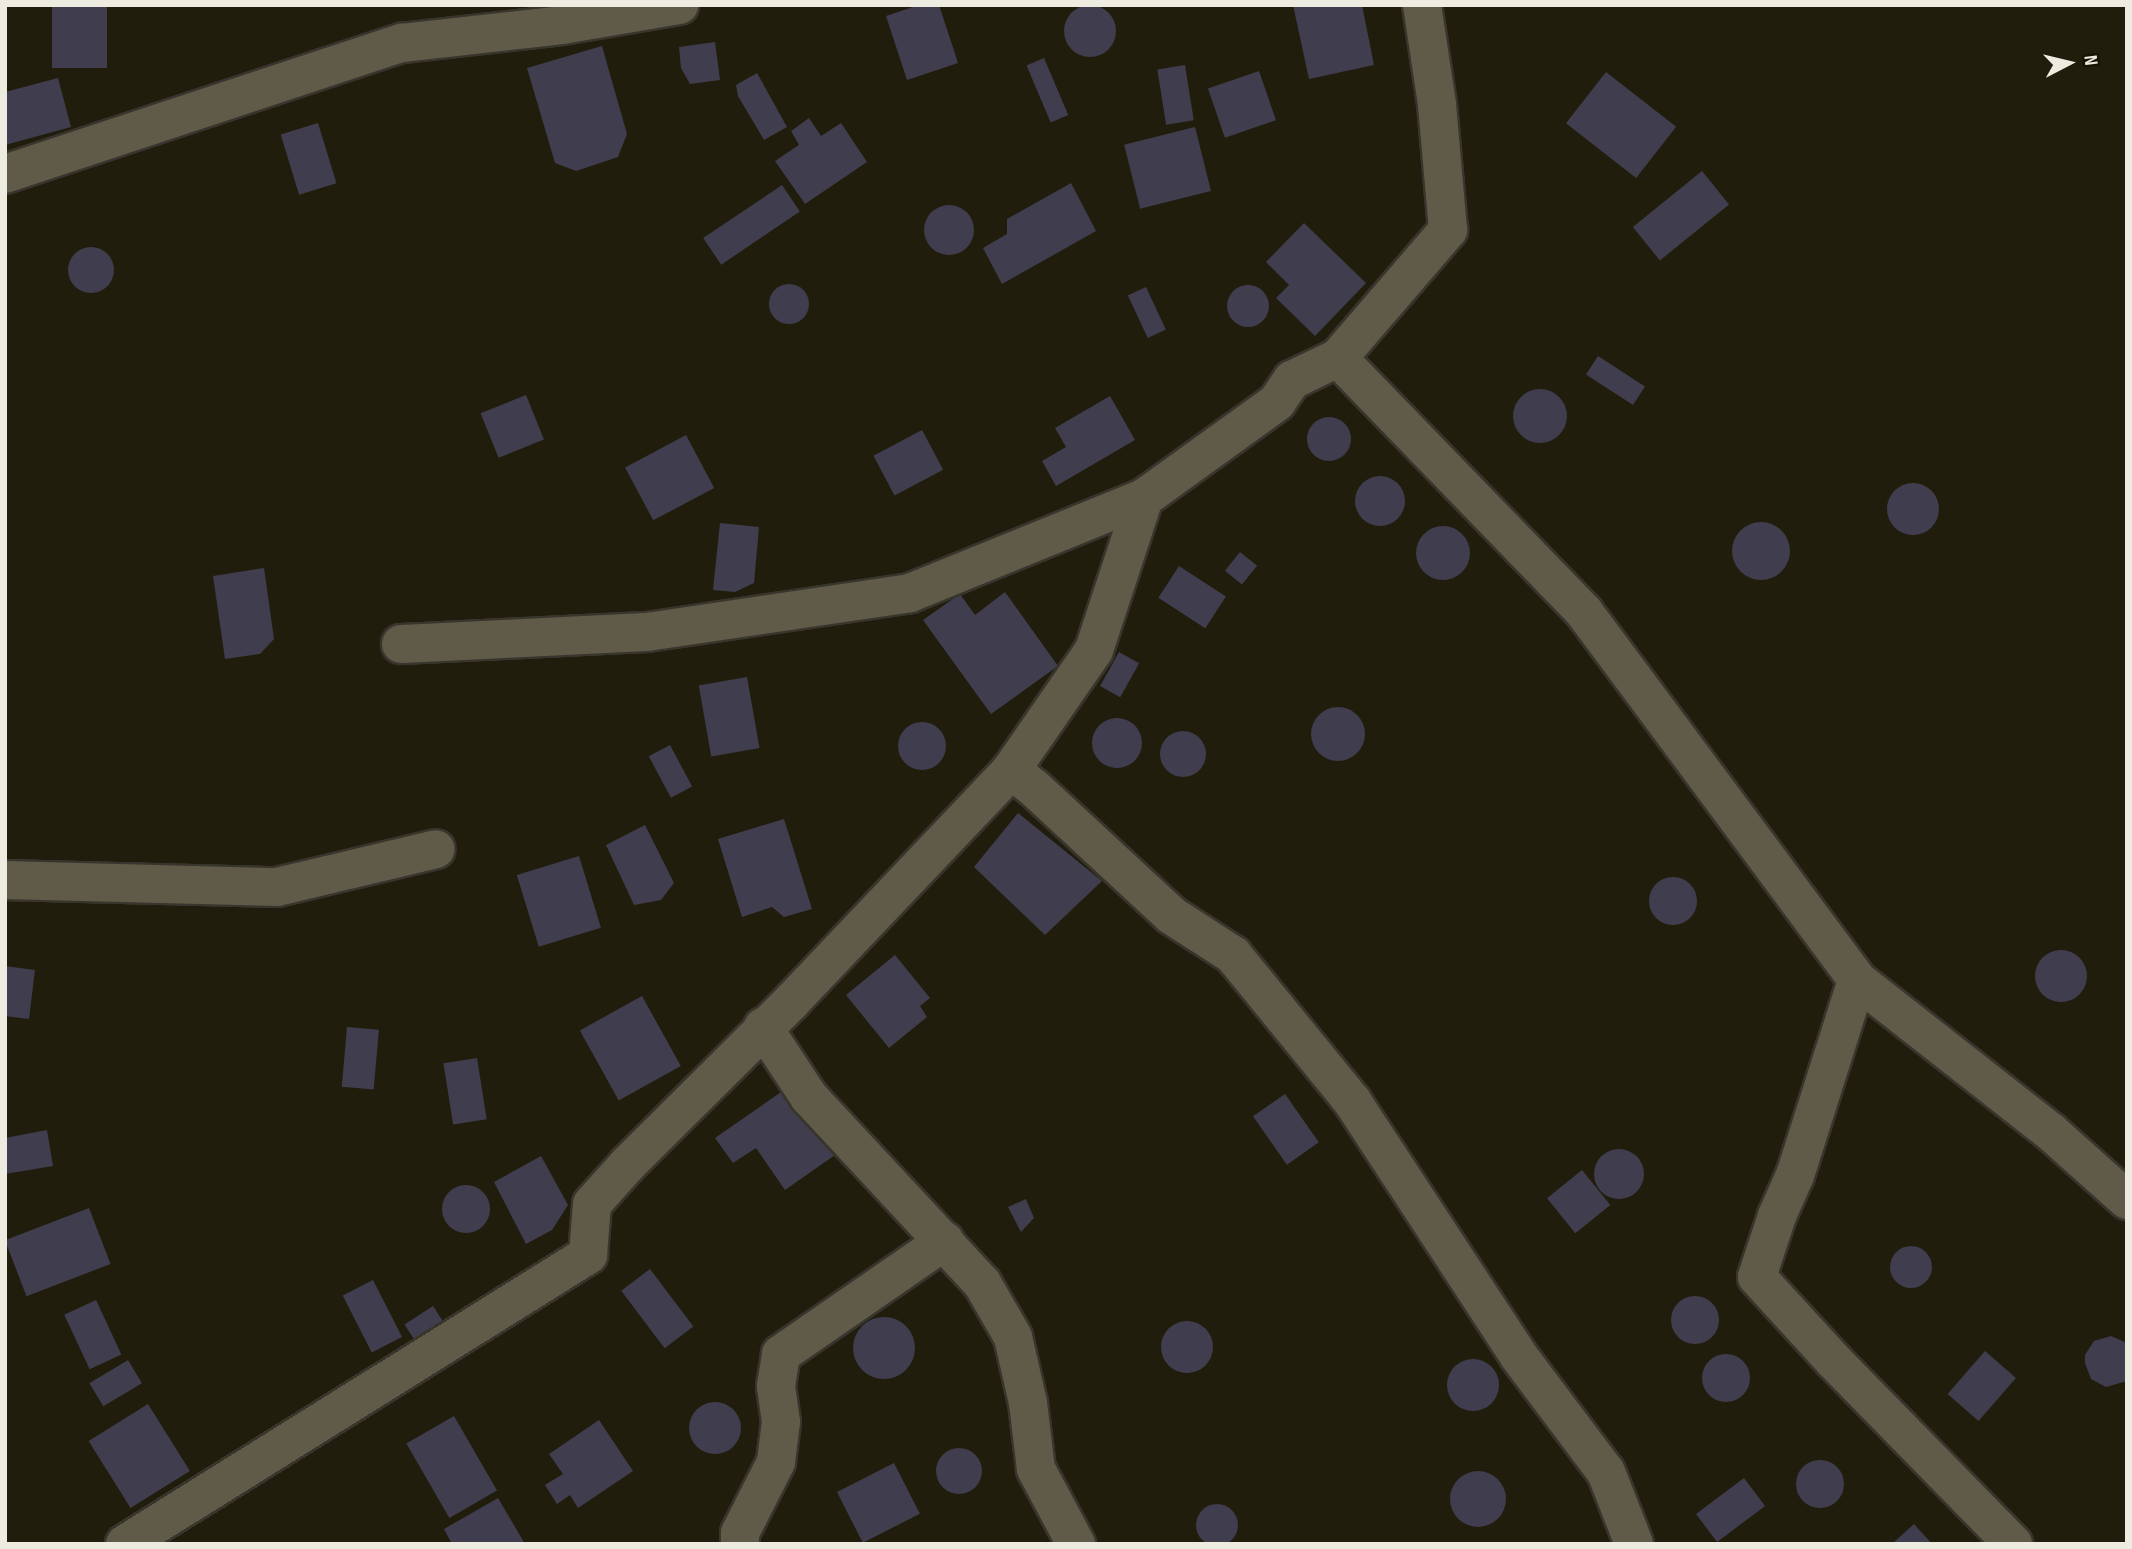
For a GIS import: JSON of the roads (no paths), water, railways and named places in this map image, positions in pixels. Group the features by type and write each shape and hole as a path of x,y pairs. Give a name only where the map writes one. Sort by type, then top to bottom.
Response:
{"street":[{"path":"5,174 402,43 562,26 678,5"},
{"path":"401,644 647,632 910,593 1144,498 1277,402 1292,380 1338,358 1448,230 1437,104 1422,5"},
{"path":"1338,358 1584,612 1857,980 2051,1132 2127,1200"},
{"path":"125,1544 588,1255 592,1204 763,1027 792,1001 1011,770 1094,650 1144,498"},
{"path":"1011,770 1033,787 1171,915 1233,955 1352,1101 1518,1355 1606,1472 1634,1544"},
{"path":"5,880 277,887 436,849"},
{"path":"1857,980 1795,1175 1777,1216 1757,1277 1834,1361 2013,1544"},
{"path":"763,1027 809,1097 982,1283 1013,1337 1028,1403 1036,1469 1076,1544"},
{"path":"740,1544 740,1533 776,1462 781,1422 776,1386 781,1354 945,1241"}]}
